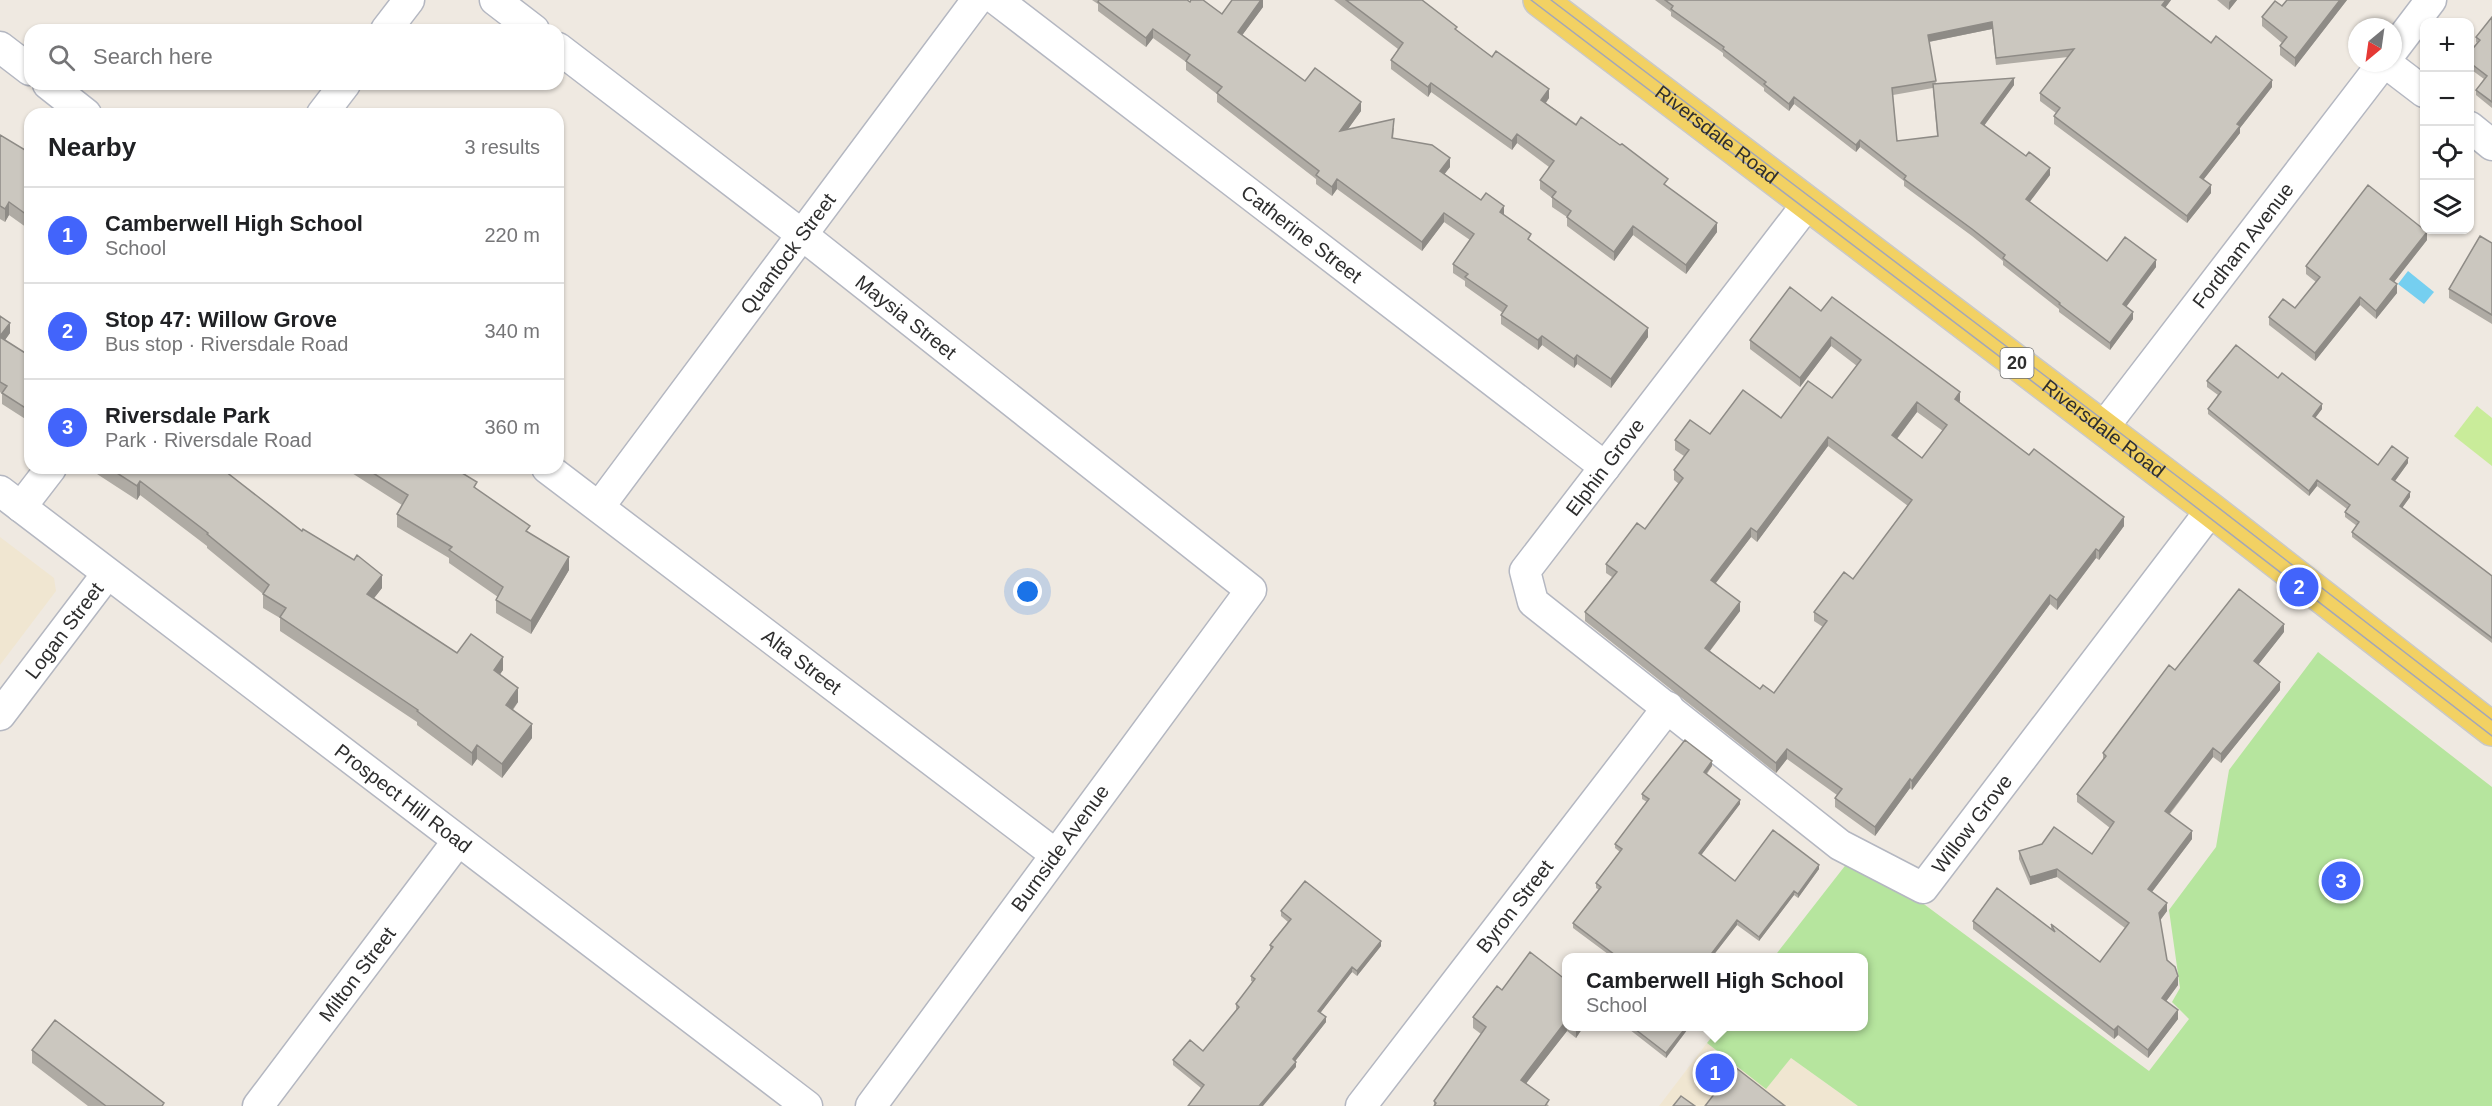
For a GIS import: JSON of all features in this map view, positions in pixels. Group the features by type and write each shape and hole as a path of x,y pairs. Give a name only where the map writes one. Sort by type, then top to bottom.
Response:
{"main road":[{"name":"Riversdale Road","path":"1540,0 2211,510 2492,729"}],"street":[{"path":"391,24 409,0"},
{"path":"495,0 526,24"},
{"name":"Quantock Street","path":"599,507 977,0"},
{"name":"Catherine Street","path":"997,0 1605,467"},
{"path":"2402,38 2432,0"},
{"path":"0,47 24,65"},
{"name":"Maysia Street","path":"564,53 801,234 1251,590"},
{"name":"Fordham Avenue","path":"2103,428 2377,72"},
{"path":"2396,72 2420,89"},
{"path":"56,90 78,108"},
{"path":"327,108 340,90"},
{"path":"2474,131 2492,145"},
{"name":"Elphin Grove","path":"1668,707 1533,602 1525,572 1808,203"},
{"path":"10,499 43,474"},
{"name":"Alta Street","path":"555,474 1055,855"},
{"name":"Prospect Hill Road","path":"10,499 807,1106"},
{"name":"Willow Grove","path":"1668,707 1840,845 1923,888 2211,510"},
{"name":"Logan Street","path":"0,715 107,574"},
{"name":"Burnside Avenue","path":"871,1106 1251,590"},
{"name":"Byron Street","path":"1361,1106 1668,707"},
{"name":"Milton Street","path":"258,1106 458,842"}],"shaded area":[{"path":"0,537 54,578 56,591 0,665"},
{"path":"1707,1043 1766,1088 1791,1058 1858,1106 1659,1106"}],"green space":[{"path":"2477,406 2492,418 2492,466 2454,436"},
{"path":"2318,652 2492,787 2492,1106 1858,1106 1791,1058 1766,1089 1707,1043 1717,1031 1868,1031 1868,953 1777,953 1855,853 2149,1071 2189,1019 2172,1002 2180,988 2169,910 2216,847 2229,770"}],"water":[{"path":"2408,271 2434,292 2424,304 2398,284"}],"building":[{"path":"1099,0 1187,0 1190,2 1191,0 1203,0 1222,14 1232,0 1261,0 1238,32 1305,81 1315,68 1361,102 1340,131 1394,119 1392,138 1432,145 1450,158 1440,171 1481,200 1486,193 1504,206 1500,212 1531,234 1528,239 1648,328 1611,379 1577,355 1574,359 1542,336 1538,340 1501,315 1507,306 1465,277 1468,274 1453,264 1474,234 1444,213 1422,242 1337,179 1332,187 1316,175 1319,171 1217,93 1222,87 1186,61 1190,55 1153,29 1146,38 1098,2"},
{"path":"1346,0 1422,0 1492,57 1496,51 1549,89 1541,100 1576,125 1581,117 1620,145 1622,144 1668,179 1664,184 1717,223 1686,265 1633,226 1614,252 1567,217 1571,211 1552,197 1556,192 1540,180 1554,161 1517,134 1512,141 1431,83 1428,87 1391,60 1403,43"},
{"path":"1665,0 2166,0 2162,5 2211,43 2216,36 2272,80 2237,124 2240,126 2200,177 2211,185 2187,216 2054,116 2060,108 2040,93 2074,49 1996,58 1992,22 1928,35 1936,81 1892,88 1897,141 1938,136 1933,84 2014,78 1981,123 2026,156 2029,152 2050,168 2026,199 2107,261 2125,237 2156,260 2123,304 2133,312 2110,343 2003,258 2005,255 1904,179 1906,176 1860,140 1856,145 1794,97 1789,104 1764,84 1766,82 1723,49 1724,47 1671,9 1673,6"},
{"path":"2287,0 2340,0 2295,58 2280,46 2287,37 2262,17 2275,1 2282,6"},
{"path":"2492,17 2492,102 2476,90 2487,76 2474,66 2474,47 2480,40 2476,37"},
{"path":"0,135 24,149 24,213 9,202 5,209 0,206"},
{"path":"2368,185 2420,226 2420,234 2425,234 2390,279 2397,284 2376,311 2360,297 2315,353 2269,317 2283,299 2295,308 2320,277 2306,266"},
{"path":"2480,236 2492,243 2492,315 2449,289"},
{"path":"1790,287 1821,311 1832,297 1960,392 1955,399 2029,455 2034,449 2124,517 2099,551 2096,549 2057,600 2050,595 1912,781 1910,779 1875,827 1835,798 1842,789 1787,749 1776,763 1585,612 1617,572 1606,564 1637,523 1645,529 1683,478 1674,470 1689,450 1675,440 1690,420 1710,434 1743,390 1781,418 1808,381 1832,398 1861,360 1831,337 1800,378 1750,340","holes":["1917,402 1947,425 1922,458 1892,435","1828,437 1912,500 1853,579 1844,572 1814,612 1827,621 1774,693 1763,685 1760,689 1705,648 1740,602 1711,580 1751,528 1757,532"]},
{"path":"0,316 10,323 0,336"},
{"path":"0,337 24,352 24,407 2,393 7,386 0,382"},
{"path":"2236,345 2278,378 2282,373 2322,404 2313,416 2378,465 2392,446 2408,458 2392,479 2410,492 2400,506 2492,576 2492,638 2352,532 2359,522 2345,512 2350,505 2317,480 2309,491 2208,409 2221,392 2207,381"},
{"path":"118,474 229,474 302,531 303,529 354,560 357,555 382,575 367,594 457,653 471,634 503,657 494,670 518,688 506,705 532,724 502,764 477,745 472,753 418,710 280,617 286,608 263,594 269,585 208,533 140,481 137,486"},
{"path":"375,474 464,474 477,482 474,487 530,526 526,531 569,557 531,621 496,600 503,587 449,550 452,547 397,514 408,495"},
{"path":"2239,589 2284,624 2254,661 2280,682 2221,754 2213,748 2165,811 2192,831 2148,889 2167,903 2159,913 2167,960 2175,967 2178,976 2162,998 2178,1010 2148,1050 2118,1026 2114,1030 1973,921 1997,888 2055,932 2051,924 2100,962 2129,923 2057,869 2030,877 2019,851 2042,844 2054,827 2092,854 2114,822 2077,794 2106,756 2103,753 2169,665 2175,670"},
{"path":"1685,740 1712,761 1704,772 1740,800 1699,853 1735,881 1773,830 1819,865 1798,894 1794,891 1759,937 1737,920 1712,953 1612,953 1573,923 1601,887 1596,883 1622,849 1615,844 1649,799 1642,794"},
{"path":"1305,881 1381,941 1357,971 1352,967 1318,1011 1326,1017 1293,1059 1296,1062 1259,1106 1188,1106 1204,1085 1173,1060 1190,1040 1203,1051 1239,1007 1236,1004 1255,979 1251,976 1273,947 1270,945 1291,919 1281,911"},
{"path":"1530,952 1562,977 1562,1026 1521,1080 1549,1100 1545,1106 1434,1106 1436,1103 1434,1101 1486,1027 1473,1017 1497,986 1502,990"},
{"path":"55,1020 164,1103 162,1106 106,1106 32,1050"},
{"path":"1637,1031 1683,1031 1666,1053"},
{"path":"1735,1067 1785,1106 1705,1106"},
{"path":"1681,1096 1695,1106 1673,1106"}],"tram line":[{"path":"1531,0 2100,433 2492,736"},
{"path":"1551,0 2215,505 2492,720"}],"place":[{"name":"Stop 47: Willow Grove","path":"2299,587"},
{"name":"Riversdale Park","path":"2341,881"},
{"name":"Camberwell High School","path":"1715,1073"}]}
